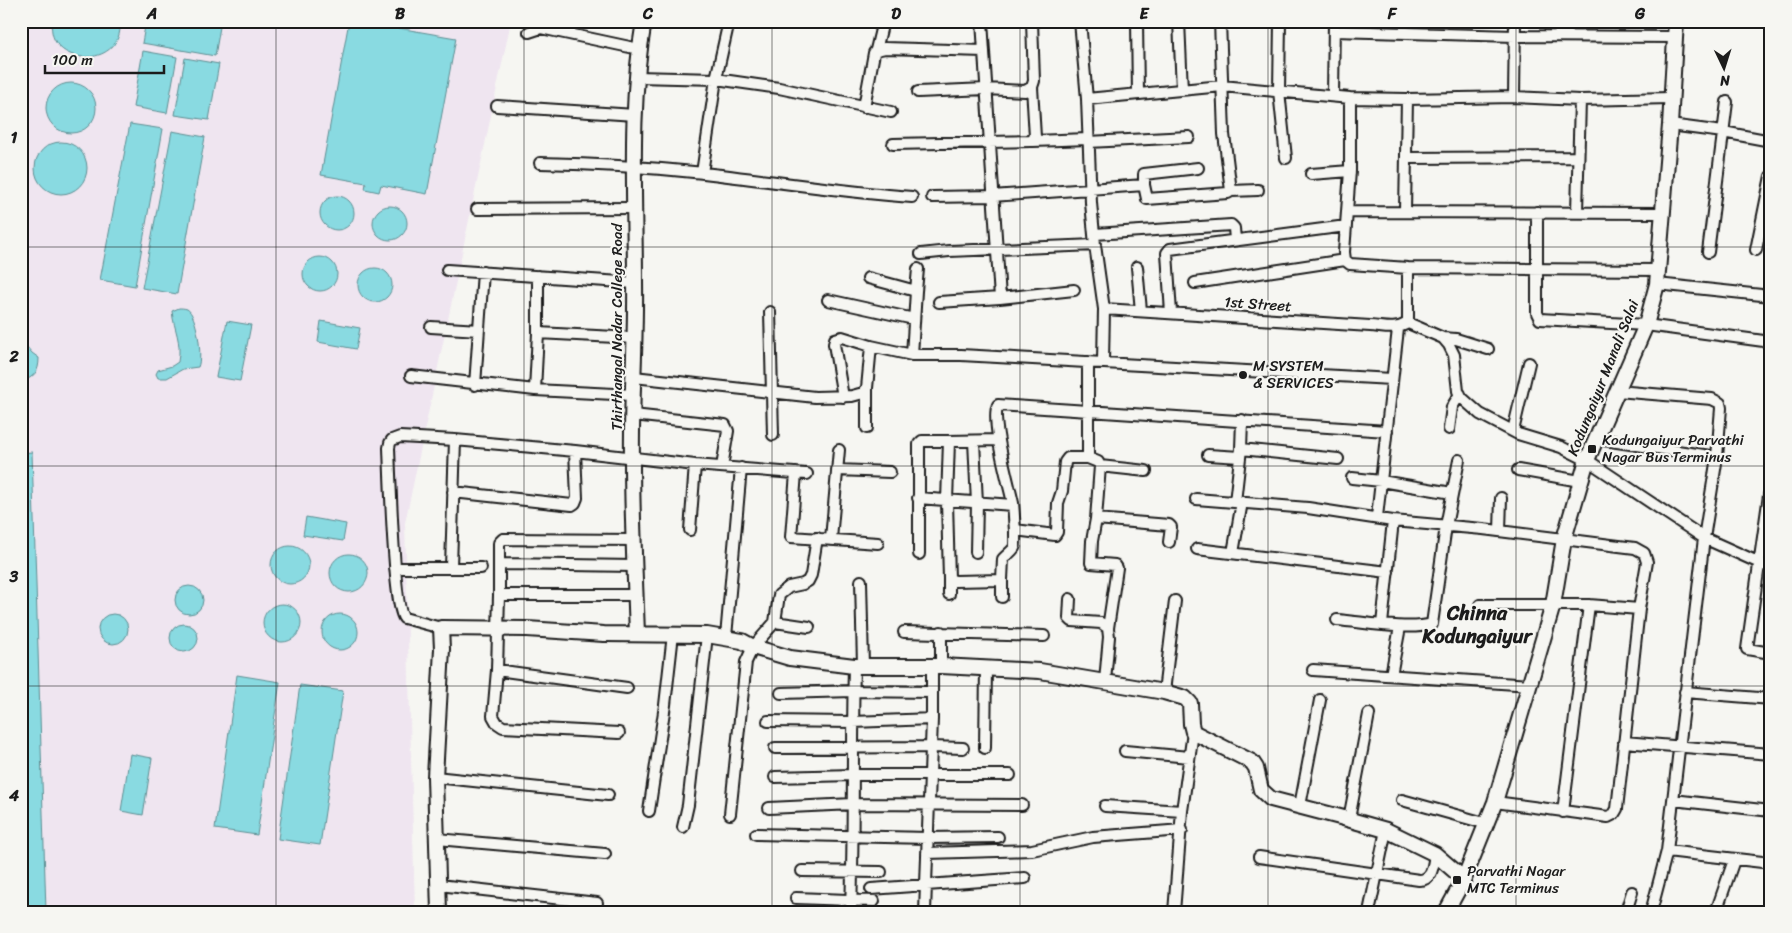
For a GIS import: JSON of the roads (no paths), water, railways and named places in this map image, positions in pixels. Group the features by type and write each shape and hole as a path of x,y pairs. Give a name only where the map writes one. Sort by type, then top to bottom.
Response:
{"street":[{"name":"Thirthangal Nadar College Road","path":"637,634 632,459 635,338 634,167 637,76 644,21"},
{"path":"702,173 716,79 729,21"},
{"path":"864,107 874,53 883,21"},
{"path":"982,21 1000,298"},
{"path":"1032,21 1034,81 1032,87 1035,137 1033,140"},
{"path":"1080,21 1090,188 1095,245 1104,309 1103,362"},
{"path":"1137,21 1138,94"},
{"path":"1179,21 1182,90"},
{"path":"1220,21 1224,134 1231,192"},
{"path":"1280,21 1279,91 1286,158"},
{"path":"1514,97 1515,21"},
{"name":"Kodungaiyur Manali Salai","path":"1450,910 1488,824 1495,802 1553,605 1564,539 1580,481 1587,460 1646,325 1657,284 1670,125 1676,21"},
{"path":"1333,95 1334,26 1515,36 1675,37"},
{"path":"529,32 541,28 639,49"},
{"path":"876,50 885,48 984,50"},
{"path":"637,76 716,79 779,88 891,112"},
{"path":"1086,99 1222,86 1350,98 1514,97 1580,100 1671,98"},
{"path":"918,92 986,89 1025,91 1032,87"},
{"path":"1345,260 1350,171 1350,98"},
{"path":"1405,211 1407,99"},
{"path":"1577,212 1580,100"},
{"path":"1708,252 1727,102"},
{"path":"497,106 635,115"},
{"path":"1670,125 1770,140"},
{"path":"894,144 1189,137"},
{"path":"1406,158 1578,157"},
{"path":"540,163 634,167 702,173 864,194 912,197"},
{"path":"1198,168 1144,174 1147,199 1258,190"},
{"path":"1311,174 1350,171"},
{"path":"1756,250 1771,176"},
{"path":"932,197 992,196 1144,185"},
{"path":"477,209 634,208"},
{"path":"1347,212 1662,213"},
{"path":"1537,212 1537,313 1540,320 1646,325 1771,342"},
{"path":"1095,234 1231,226 1234,228 1235,240"},
{"path":"1171,313 1168,250 1346,226"},
{"path":"922,254 1095,245"},
{"path":"1195,282 1345,260 1356,265 1408,268 1658,270"},
{"path":"1137,267 1141,311"},
{"path":"1408,268 1408,323"},
{"path":"912,355 918,269"},
{"path":"447,270 635,283"},
{"path":"475,384 483,272"},
{"path":"535,390 538,276"},
{"path":"868,278 916,291"},
{"path":"1657,284 1771,296"},
{"path":"939,302 1074,290"},
{"path":"828,300 914,319"},
{"name":"1st Street","path":"1104,309 1398,329"},
{"path":"770,312 773,435"},
{"path":"1376,517 1398,329 1408,323"},
{"path":"1408,323 1443,338 1456,339 1488,349"},
{"path":"432,327 479,330"},
{"path":"538,333 635,338"},
{"path":"843,398 834,344 835,338 842,337 870,346 912,355 961,355 1103,362 1392,379"},
{"path":"1443,338 1454,355 1460,394 1480,414 1512,431 1561,447 1587,460 1704,538 1771,568"},
{"path":"867,428 870,346"},
{"path":"1088,362 1088,458"},
{"path":"1512,431 1529,363"},
{"path":"411,376 535,390 634,395"},
{"path":"634,377 815,397 843,398 863,393 867,388"},
{"path":"1617,390 1716,400 1720,403 1722,414 1704,538 1667,850 1650,912"},
{"path":"1449,429 1452,407 1460,394"},
{"path":"1002,597 1003,559 1013,552 1015,548 1015,530 1013,505 1005,463 998,440 995,410 998,405 1386,431"},
{"path":"633,415 725,425 728,431 722,467"},
{"path":"1233,553 1238,502 1242,420"},
{"path":"808,474 632,459 576,451 455,440 400,437 390,443 395,568 401,616 441,628 499,628 604,634 707,635 742,641 753,647 790,658 858,666 936,666 1040,671 1105,681 1164,692 1185,698 1190,703 1193,732 1182,811 1182,830 1174,912"},
{"path":"1597,439 1717,457"},
{"path":"451,567 455,440"},
{"path":"919,554 919,444 922,441 998,440"},
{"path":"949,594 947,501 950,441"},
{"path":"974,441 977,503 976,552"},
{"path":"831,539 839,450"},
{"path":"453,492 572,505 577,498 576,451"},
{"path":"1208,455 1240,453 1338,459"},
{"path":"1015,530 1055,535 1057,532 1058,503 1062,490 1065,462 1068,458 1088,458 1098,462 1100,466 1096,519 1090,561 1093,564 1115,565 1117,568 1108,628 1105,681"},
{"path":"1337,620 1400,627 1432,624 1446,526 1459,460"},
{"path":"690,530 695,465"},
{"path":"1100,466 1146,471"},
{"path":"726,637 741,468"},
{"path":"837,470 890,472"},
{"path":"1518,470 1580,481"},
{"path":"796,473 791,537 878,543"},
{"path":"1352,478 1452,493"},
{"path":"1769,495 1746,649 1771,653"},
{"path":"918,498 1013,505"},
{"path":"1500,498 1500,532"},
{"path":"1196,499 1308,508 1394,521 1635,548 1644,553 1647,562 1617,809 1614,814 1608,817 1495,802"},
{"path":"1096,519 1169,526 1171,527 1169,542"},
{"path":"1382,624 1394,521"},
{"path":"619,733 500,725 497,723 493,716 499,628 499,543 506,538 634,540"},
{"path":"730,814 746,662 753,647 776,622 779,595 789,587 808,581 811,575 817,538"},
{"path":"1197,549 1388,572"},
{"path":"499,564 635,566"},
{"path":"395,568 481,568"},
{"path":"948,579 955,581 1002,580"},
{"path":"851,905 854,836 852,722 853,691 858,666 861,581"},
{"path":"499,595 636,595"},
{"path":"1070,598 1069,618 1072,621 1101,623 1108,628"},
{"path":"1164,692 1175,601"},
{"path":"1480,605 1589,605 1640,609"},
{"path":"1563,812 1589,605"},
{"path":"776,622 809,627"},
{"path":"1391,675 1400,627"},
{"path":"439,912 436,777 442,649 441,628"},
{"path":"904,632 1044,636"},
{"path":"926,912 925,885 932,692 941,632"},
{"path":"649,811 665,705 673,634"},
{"path":"683,827 688,805 707,635"},
{"path":"985,748 986,668"},
{"path":"497,670 627,688"},
{"path":"1314,670 1530,685"},
{"path":"781,693 853,691 932,692"},
{"path":"1685,692 1771,699"},
{"path":"1300,806 1320,700"},
{"path":"1349,819 1369,714"},
{"path":"768,721 852,722 932,719"},
{"path":"1193,732 1252,762 1256,768 1261,790 1270,799 1386,830 1435,854 1464,879"},
{"path":"1624,742 1771,754"},
{"path":"775,748 931,746 963,748"},
{"path":"1125,751 1189,757"},
{"path":"775,778 853,775 1010,775"},
{"path":"436,777 608,795"},
{"path":"1402,800 1488,824"},
{"path":"1673,800 1771,811"},
{"path":"769,808 853,804 1022,805"},
{"path":"1105,806 1182,811"},
{"path":"927,853 1032,850 1093,837 1182,830"},
{"path":"1369,912 1386,830"},
{"path":"756,834 928,838 998,837"},
{"path":"437,839 605,854"},
{"path":"1667,850 1771,864"},
{"path":"1260,857 1425,880 1430,876 1435,854"},
{"path":"1716,912 1734,860"},
{"path":"802,871 881,872"},
{"path":"871,889 1025,878"},
{"path":"439,885 597,903"},
{"path":"1626,912 1632,892"},
{"path":"796,898 851,905 874,901"}],"water":[{"path":"52,21 120,21 118,37 110,48 99,55 85,57 72,55 60,48 53,37"},
{"path":"146,21 221,21 215,56 142,43"},
{"path":"349,21 456,38 427,194 381,185 379,192 365,189 366,183 321,175"},
{"path":"143,51 177,57 167,113 133,107"},
{"path":"185,58 219,64 209,120 175,115"},
{"path":"71,83 81,85 89,90 94,98 96,108 94,118 89,126 81,131 71,133 61,131 53,126 48,118 46,108 48,98 53,90 61,85"},
{"path":"130,124 163,129 135,286 100,280"},
{"path":"172,131 205,137 177,294 142,288"},
{"path":"56,142 66,142 76,146 83,153 87,168 83,183 76,190 66,194 56,194 46,190 39,183 35,173 35,163 39,153 46,146"},
{"path":"337,196 344,197 349,201 353,206 353,220 349,225 344,229 337,230 330,229 325,225 321,220 320,213 321,206 325,201 330,197"},
{"path":"390,206 397,207 402,211 406,216 406,230 402,235 397,239 390,240 383,239 378,235 374,230 373,223 374,216 378,211 383,207"},
{"path":"320,257 327,258 332,262 336,267 336,281 332,286 327,290 320,291 313,290 308,286 304,281 303,274 304,267 308,262 313,258"},
{"path":"375,268 382,269 387,273 391,278 391,292 387,297 382,301 375,302 368,301 363,297 359,292 358,285 359,278 363,273 368,269"},
{"path":"179,308 187,309 194,319 200,354 198,367 183,369 167,378 158,378 156,374 158,370 178,362 178,341 172,311"},
{"path":"227,321 251,325 240,381 216,377"},
{"path":"321,321 360,328 356,349 318,342"},
{"path":"21,340 39,358 35,374 21,383"},
{"path":"32,452 46,912 21,912 21,453"},
{"path":"306,517 346,524 343,541 303,535"},
{"path":"290,546 303,552 309,565 303,578 290,584 277,578 271,565 277,552"},
{"path":"349,554 362,560 368,573 362,586 349,592 336,586 330,573 336,560"},
{"path":"189,586 199,590 203,600 199,610 189,614 179,610 175,600 179,590"},
{"path":"282,604 295,610 301,623 295,636 282,642 269,636 263,623 269,610"},
{"path":"113,614 124,618 128,629 124,640 113,644 102,640 98,629 102,618"},
{"path":"340,614 347,615 353,619 357,625 357,639 353,645 347,649 340,650 333,649 327,645 323,639 322,632 323,625 327,619 333,615"},
{"path":"184,624 194,628 198,638 194,648 184,652 174,648 170,638 174,628"},
{"path":"237,675 280,682 257,835 215,829"},
{"path":"300,685 343,691 320,845 278,839"},
{"path":"130,754 152,758 143,815 121,811"}],"place":[{"name":"M SYSTEM & SERVICES","path":"1243,375"},
{"name":"Kodungaiyur Parvathi Nagar Bus Terminus","path":"1592,449"},
{"name":"Parvathi Nagar MTC Terminus","path":"1457,880"}],"district":[{"name":"Chinna Kodungaiyur","path":"1477,624"}]}
